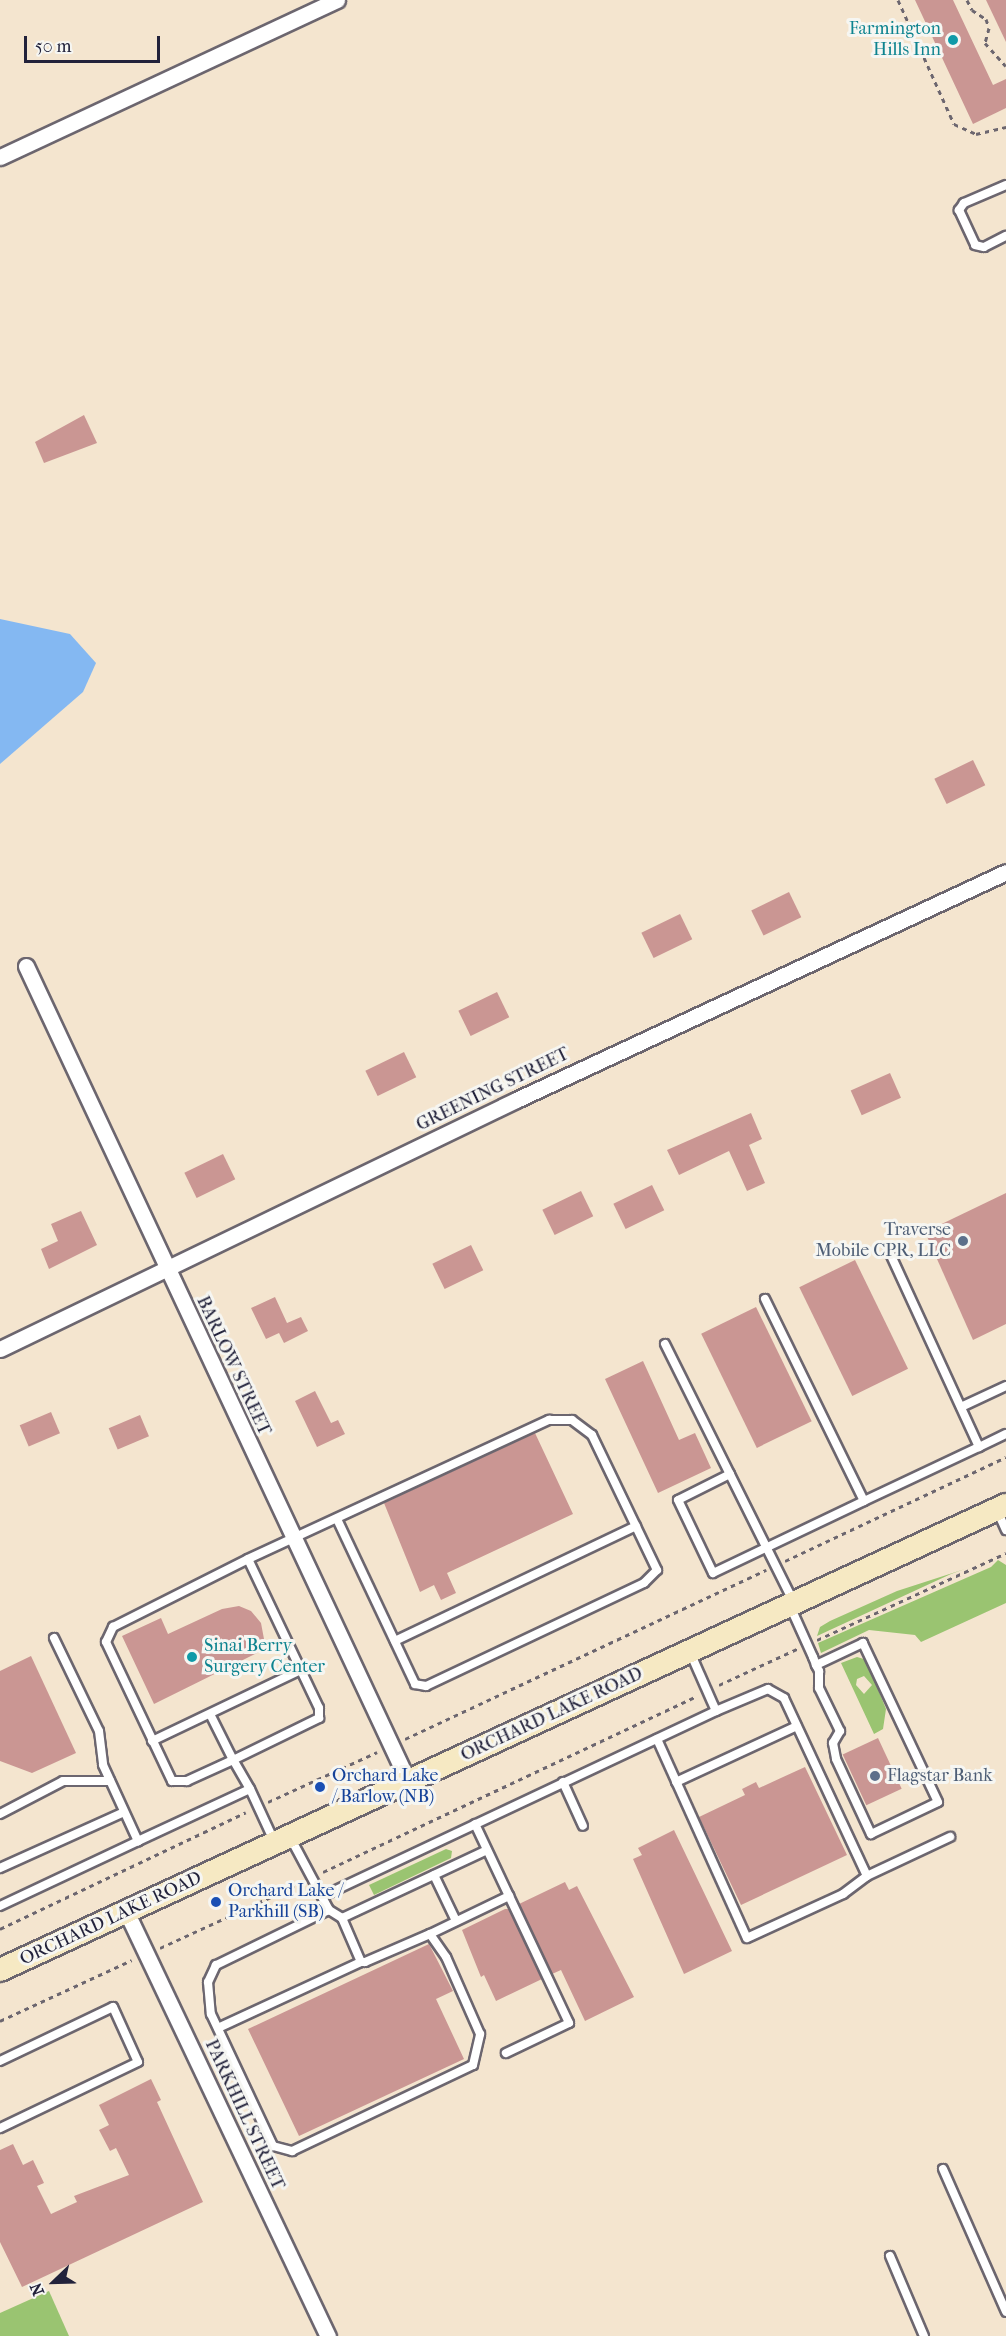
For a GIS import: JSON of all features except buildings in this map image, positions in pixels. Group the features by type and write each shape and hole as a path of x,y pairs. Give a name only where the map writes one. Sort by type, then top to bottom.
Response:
{"main road":[{"name":"ORCHARD LAKE ROAD","path":"0,1970 1001,1507"}],"street":[{"path":"0,157 337,0"},
{"name":"GREENING STREET","path":"0,1349 166,1271 516,1100 1006,872"},
{"name":"BARLOW STREET","path":"26,966 166,1271 408,1781"},
{"name":"PARKHILL STREET","path":"126,1911 328,2336"}],"lane":[{"path":"1006,185 964,203 959,210 975,245 984,247 1006,236"},
{"path":"888,1249 979,1447"},
{"path":"765,1299 864,1501"},
{"path":"665,1344 776,1566 816,1665 819,1688 840,1731 833,1749 871,1834 938,1802 863,1643 816,1665"},
{"path":"961,1407 1006,1386"},
{"path":"248,1559 319,1708 319,1718 187,1781 172,1782 106,1642 113,1627 248,1559 549,1420 572,1420 592,1435 657,1570 634,1588 426,1686 415,1684 337,1519"},
{"path":"730,1474 678,1500 713,1573 1006,1434"},
{"path":"1001,1507 1006,1530"},
{"path":"394,1641 636,1526"},
{"path":"54,1638 99,1731 103,1765 138,1841"},
{"path":"690,1651 716,1711"},
{"path":"152,1741 211,1716 301,1670"},
{"path":"323,1896 563,1782 768,1689 784,1698 867,1876"},
{"path":"211,1716 258,1806 313,1876 329,1910 342,1918 361,1962"},
{"path":"676,1782 797,1726"},
{"path":"657,1739 747,1938 843,1894 867,1876 950,1837"},
{"path":"0,1814 63,1781 110,1781"},
{"path":"563,1782 583,1826"},
{"path":"0,1906 250,1789"},
{"path":"0,1868 124,1812"},
{"path":"475,1824 569,2023 507,2053"},
{"path":"342,1918 487,1850"},
{"path":"434,1875 456,1921"},
{"path":"218,2028 361,1962 430,1934 509,1896"},
{"path":"329,1910 216,1965 208,1982 211,2014 273,2146 292,2151 473,2065 480,2034 446,1957 430,1934"},
{"path":"0,2061 113,2007 138,2062 0,2128"},
{"path":"943,2169 1006,2312"},
{"path":"890,2256 924,2336"}],"path":[{"path":"898,0 954,124 976,134 1006,127"},
{"path":"967,0 972,9 986,19 989,28 985,44 1006,66"},
{"path":"0,1929 1006,1457"},
{"path":"0,2021 1006,1553"}],"green space":[{"path":"998,1560 1006,1565 1006,1603 921,1642 915,1635 869,1630 821,1653 818,1643 991,1567"},
{"path":"965,1569 817,1636 820,1627 830,1621 897,1591"},
{"path":"857,1657 864,1659 869,1667 886,1709 883,1729 874,1734 841,1663","holes":["864,1676 872,1685 864,1694 856,1685 857,1679"]},
{"path":"446,1849 452,1851 451,1858 374,1895 369,1885"},
{"path":"49,2291 69,2336 0,2336 0,2313"}],"water":[{"path":"0,619 70,634 96,663 83,692 0,764"}],"place":[{"name":"Farmington Hills Inn","path":"953,40"},
{"name":"Traverse Mobile CPR, LLC","path":"963,1241"},
{"name":"Sinai Berry Surgery Center","path":"192,1657"},
{"name":"Flagstar Bank","path":"875,1776"},
{"name":"Orchard Lake / Barlow (NB)","path":"320,1787"},
{"name":"Orchard Lake / Parkhill (SB)","path":"216,1902"}]}
